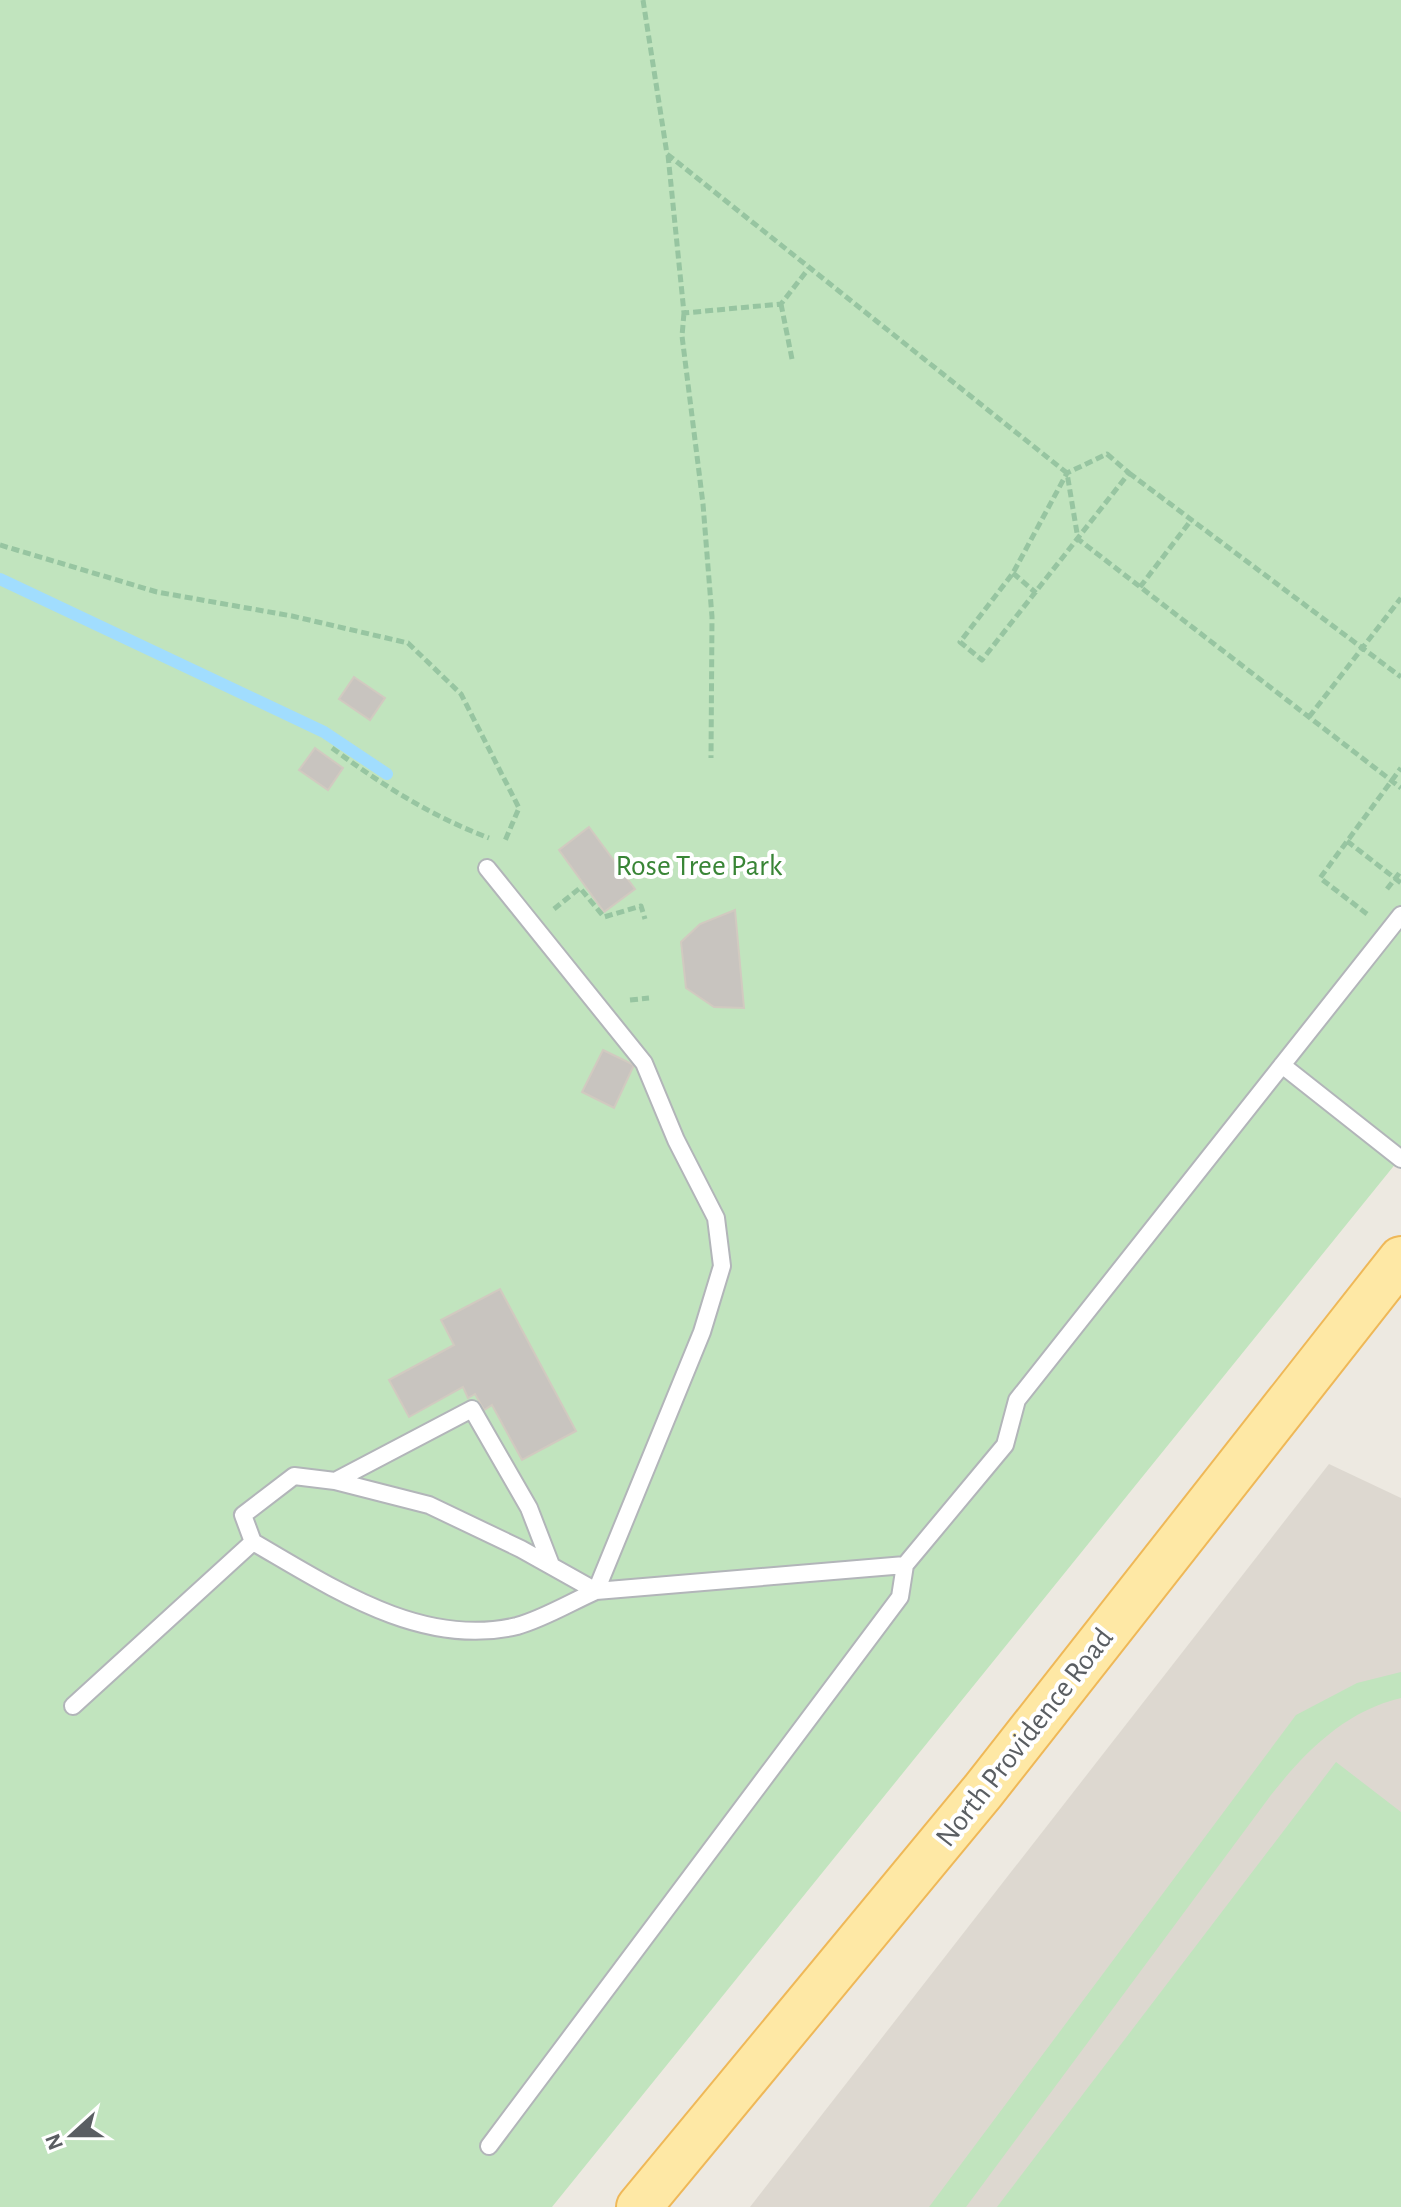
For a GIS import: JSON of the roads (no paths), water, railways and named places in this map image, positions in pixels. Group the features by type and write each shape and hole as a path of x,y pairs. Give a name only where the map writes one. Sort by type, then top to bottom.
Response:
{"main road":[{"name":"North Providence Road","path":"639,2207 983,1791 1401,1259"}],"lane":[{"path":"487,868 644,1063 676,1140 716,1218 722,1266 702,1332 596,1591"},
{"path":"489,2146 900,1597 905,1565 1005,1445 1017,1400 1401,915"},
{"path":"1282,1065 1401,1159"},
{"path":"335,1481 472,1409 529,1508 551,1565"},
{"path":"596,1591 551,1565 429,1505 335,1481 294,1476 243,1515 253,1542 336,1590 403,1619 474,1632 519,1625 596,1591 905,1565"},
{"path":"73,1706 253,1542"}],"waterway":[{"path":"0,579 324,732 387,774"}],"park label":[{"name":"Rose Tree Park","path":"699,865"}]}
